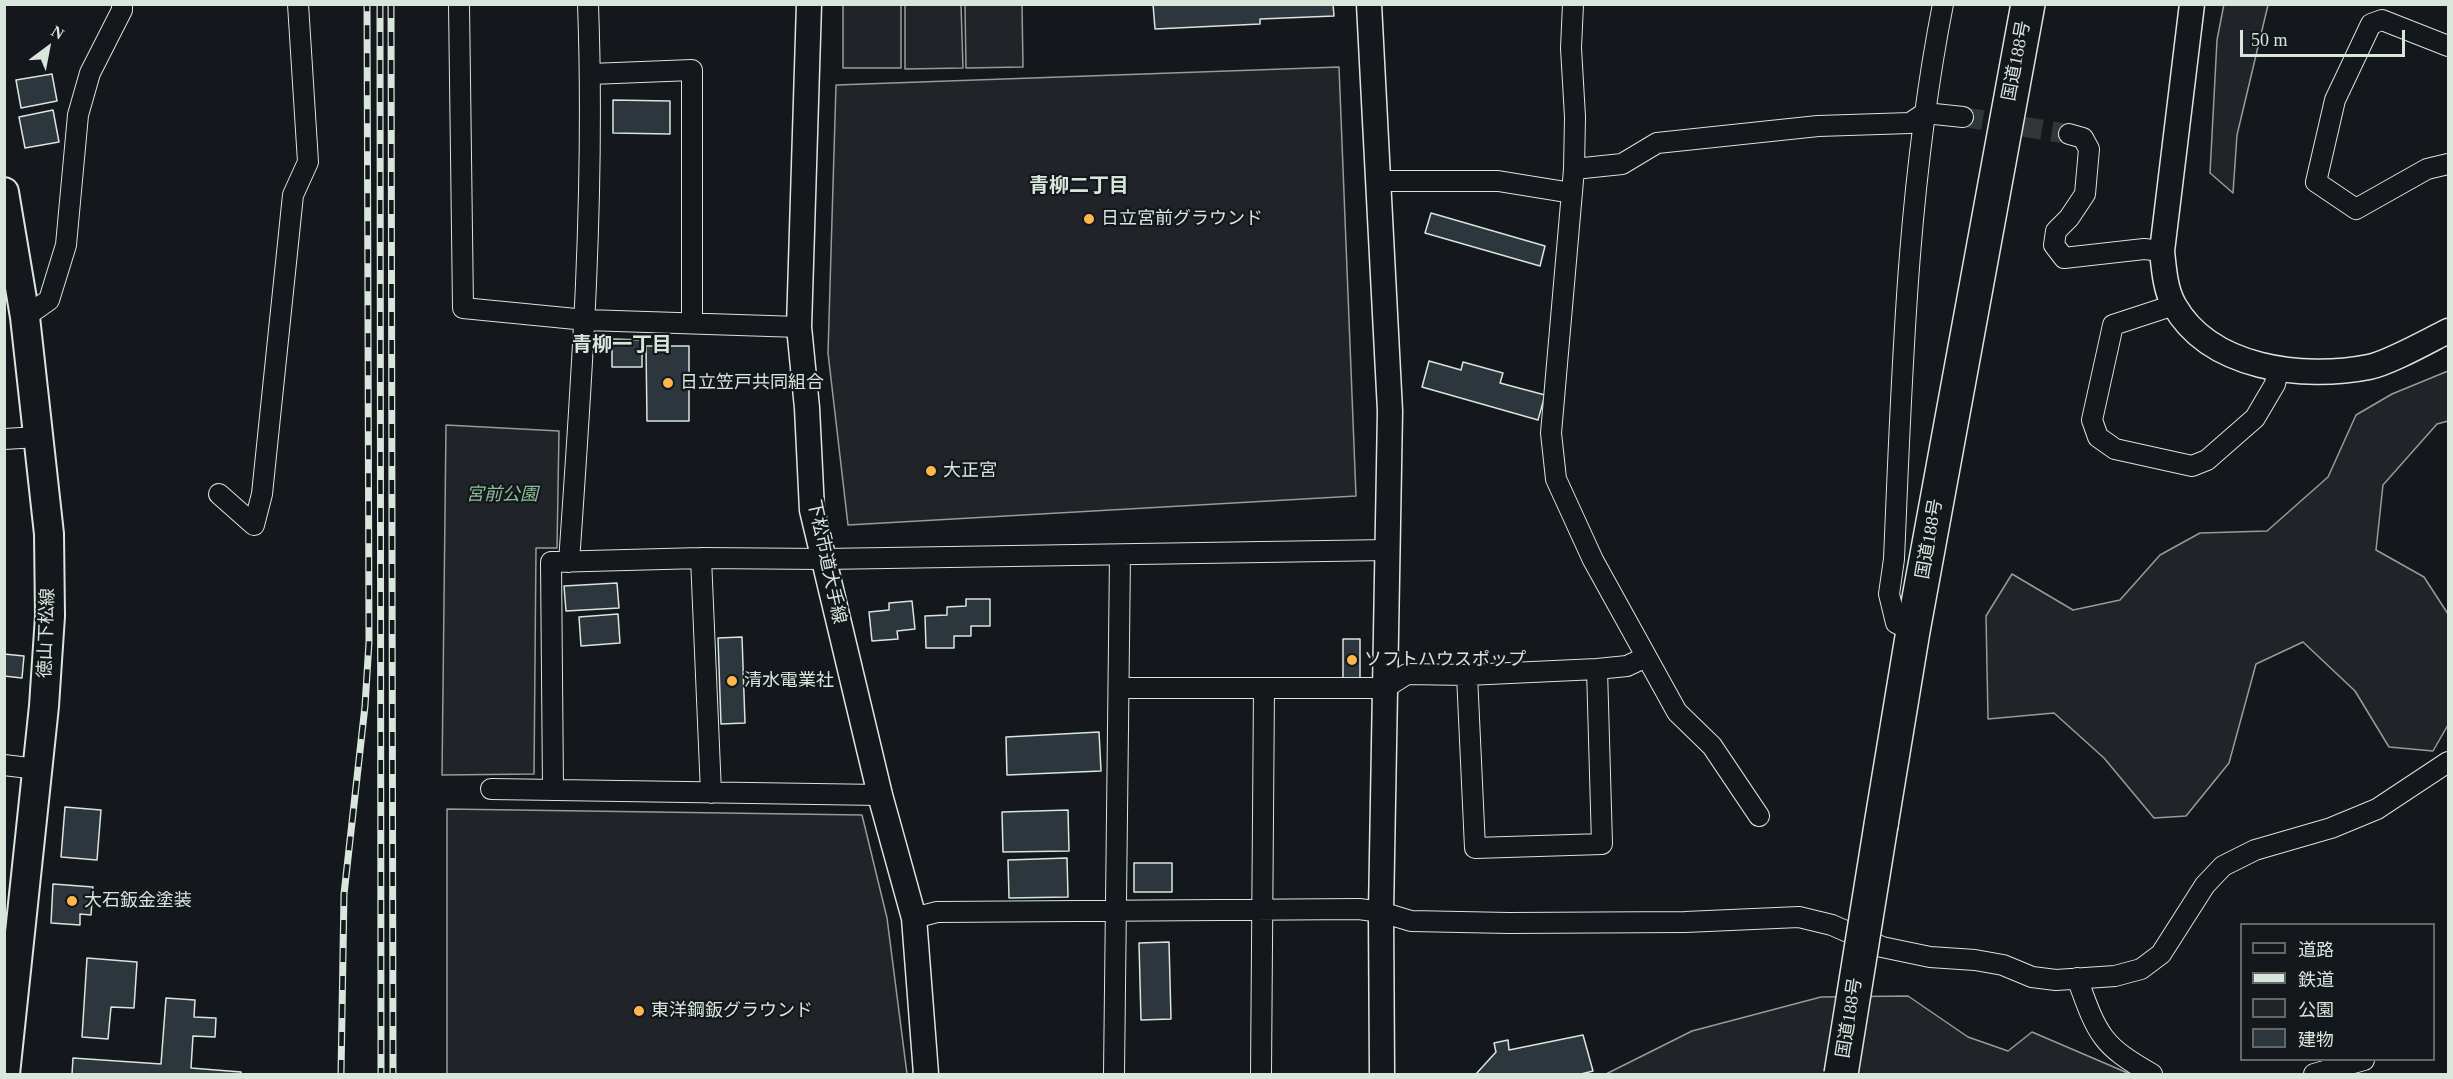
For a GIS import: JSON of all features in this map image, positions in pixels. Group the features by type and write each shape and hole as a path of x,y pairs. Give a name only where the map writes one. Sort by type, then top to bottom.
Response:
{"highway":[{"name":"国道188号","path":"1841,1074 1913,631 2028,4"}],"main road":[{"name":"徳山下松線","path":"4,192 25,317 49,534 50,616 44,706 5,1074"}],"street":[{"path":"25,317 49,300 66,245 78,115 90,73 122,10 122,4"},
{"path":"219,494 254,525 262,494 293,195 308,162 298,4"},
{"path":"459,4 463,308 586,320 799,327"},
{"path":"569,562 586,320 591,74 588,4"},
{"name":"下松市道大手線","path":"808,4 799,327 807,408 812,510 880,795 914,918 926,1074"},
{"path":"1369,4 1390,411 1382,912 1382,1074"},
{"path":"1573,4 1570,48 1575,117 1574,169 1551,434 1556,479 1593,560 1677,712 1712,746 1759,816"},
{"path":"1913,631 1896,623 1889,594 1894,559 1904,326 1929,77 1943,4"},
{"path":"2192,4 2162,251 2166,284 2174,305 2197,333 2229,354 2278,369 2321,372 2371,367 2448,331"},
{"path":"2448,46 2382,20 2371,24 2335,100 2316,182 2356,209 2427,169 2448,164"},
{"path":"591,74 692,70 692,323"},
{"path":"1574,169 1622,164 1657,143 1818,126 1910,123 1925,113 1963,117"},
{"path":"2069,134 2083,138 2089,149 2085,194 2069,218 2056,231 2054,245 2064,258 2144,249 2162,251"},
{"path":"1377,181 1498,181 1572,193"},
{"path":"2174,305 2113,326 2092,420 2098,437 2115,449 2192,466 2207,460 2255,418 2276,384 2278,369"},
{"path":"4,439 38,437"},
{"path":"553,789 551,562 701,558 824,560 1388,550"},
{"path":"1114,1074 1120,555"},
{"path":"701,558 711,793"},
{"path":"1120,688 1385,688 1407,674 1467,675 1597,669 1627,666 1646,657"},
{"path":"1467,675 1474,848 1602,844 1597,669"},
{"path":"1261,1074 1264,688"},
{"path":"914,918 937,912 1359,909 1382,912 1411,921 1509,923 1685,922 1799,916 1832,925 1882,947 1930,957 1975,960 2002,965 2032,977 2056,980 2115,976 2141,969 2162,954 2205,885 2223,866 2255,849 2331,828 2377,809 2448,762"},
{"path":"4,765 37,769"},
{"path":"491,789 880,795"},
{"path":"2077,978 2096,1028 2114,1051 2152,1074"},
{"path":"2314,1074 2357,1061"}],"green space":[{"path":"2224,4 2268,5 2237,135 2233,193 2210,173 2217,40"},
{"path":"843,5 901,5 901,68 843,68"},
{"path":"905,5 961,5 963,68 905,69"},
{"path":"965,5 1022,5 1023,67 966,68"},
{"name":"日立宮前グラウンド","path":"1339,67 1356,496 848,525 828,353 836,85"},
{"path":"2448,371 2448,421 2437,424 2383,485 2376,550 2424,577 2448,614 2448,725 2433,751 2389,747 2355,691 2303,642 2256,664 2229,763 2186,816 2154,818 2104,758 2054,713 1988,719 1986,616 2012,574 2073,610 2120,600 2160,555 2200,533 2267,531 2328,477 2356,415 2392,394"},
{"name":"宮前公園","path":"446,425 559,431 557,548 536,548 534,774 442,775"},
{"path":"447,809 862,815 887,918 907,1074 447,1074"},
{"path":"1908,996 1968,1037 2008,1051 2032,1032 2130,1074 1606,1074 1692,1031 1821,997"}],"building":[{"path":"1153,4 1333,4 1334,16 1260,19 1260,24 1155,29"},
{"path":"52,74 57,101 21,108 16,80"},
{"path":"613,100 670,101 670,134 613,133"},
{"path":"53,110 59,142 25,148 19,117"},
{"path":"1431,213 1545,246 1540,266 1425,233"},
{"path":"612,339 642,340 642,367 612,367"},
{"name":"日立笠戸共同組合","path":"646,346 689,346 689,421 647,421"},
{"path":"1429,361 1461,370 1463,362 1503,373 1500,383 1545,395 1538,420 1422,387"},
{"path":"617,583 619,608 566,611 564,586"},
{"path":"966,599 990,599 990,626 971,626 971,636 954,636 954,648 926,648 925,616 947,615 947,607 966,606"},
{"path":"912,601 915,629 897,631 898,639 872,641 869,612 889,610 889,603"},
{"path":"618,614 620,643 581,646 579,617"},
{"name":"清水電業社","path":"742,637 745,723 721,724 718,638"},
{"name":"ソフトハウスポップ","path":"1343,639 1360,639 1360,681 1343,681"},
{"path":"4,654 24,656 22,678 4,676"},
{"path":"1099,732 1101,771 1007,775 1006,737"},
{"path":"65,807 101,810 97,860 61,857"},
{"path":"1068,810 1069,851 1003,852 1002,812"},
{"path":"1067,858 1068,897 1009,898 1008,860"},
{"path":"1134,863 1172,863 1172,892 1134,892"},
{"name":"大石鈑金塗装","path":"53,884 93,887 91,915 80,914 80,925 51,923"},
{"path":"1169,942 1171,1019 1141,1020 1139,943"},
{"path":"87,958 137,962 134,1008 111,1007 108,1039 82,1037"},
{"path":"166,998 195,1000 194,1017 216,1018 215,1037 193,1036 191,1068 241,1072 241,1074 72,1074 73,1058 161,1064"},
{"path":"1583,1035 1593,1071 1581,1074 1476,1074 1496,1052 1494,1043 1508,1040 1509,1050"}],"tunnel":[{"path":"1963,117 2069,134"}],"railway":[{"path":"341,1074 344,894 365,706 369,642 367,4"},
{"path":"380,4 381,1074"},
{"path":"391,4 393,1074"}],"place":[{"name":"日立宮前グラウンド","path":"1089,219"},
{"name":"日立笠戸共同組合","path":"668,383"},
{"name":"大正宮","path":"931,471"},
{"name":"ソフトハウスポップ","path":"1352,660"},
{"name":"清水電業社","path":"732,681"},
{"name":"大石鈑金塗装","path":"72,901"},
{"name":"東洋鋼鈑グラウンド","path":"639,1011"}],"district":[{"name":"青柳二丁目","path":"1079,187"},
{"name":"青柳一丁目","path":"622,346"}]}
